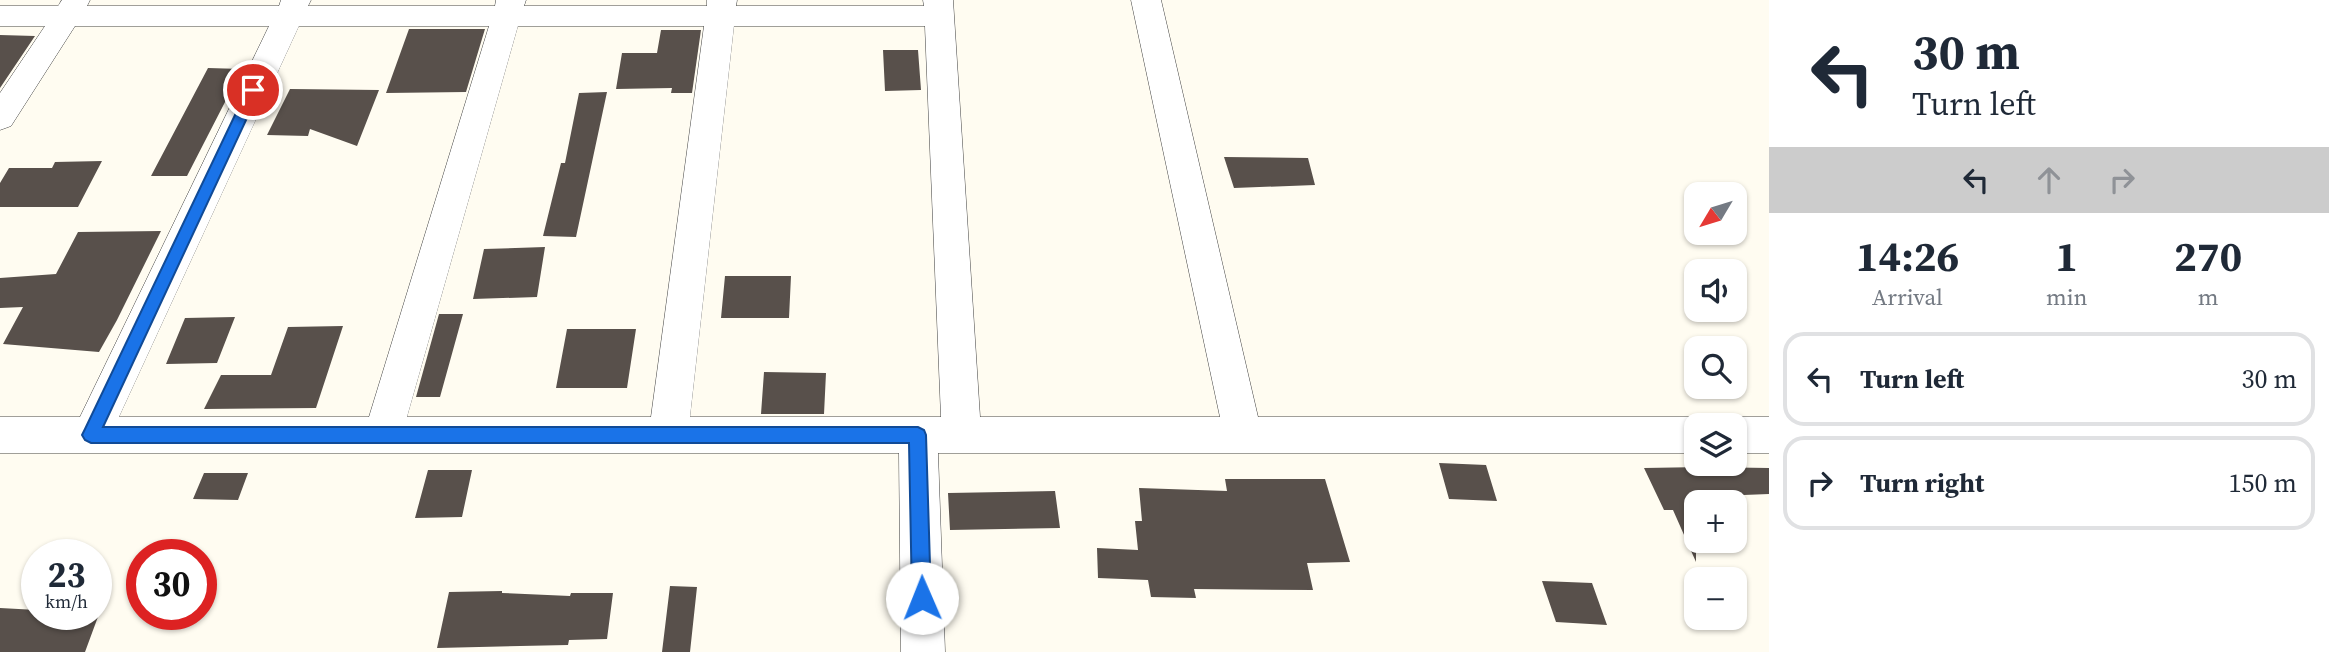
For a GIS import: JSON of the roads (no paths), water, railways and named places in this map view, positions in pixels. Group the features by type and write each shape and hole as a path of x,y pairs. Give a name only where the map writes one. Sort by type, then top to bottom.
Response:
{"street":[{"path":"1146,0 1243,435"},
{"path":"0,16 71,8 939,8 961,435"},
{"path":"0,118 71,8"},
{"path":"91,435 292,8"},
{"path":"383,434 509,8"},
{"path":"668,435 721,8"},
{"path":"0,435 1684,435"},
{"path":"918,435 923,652"},
{"path":"1747,435 1769,435"}]}
